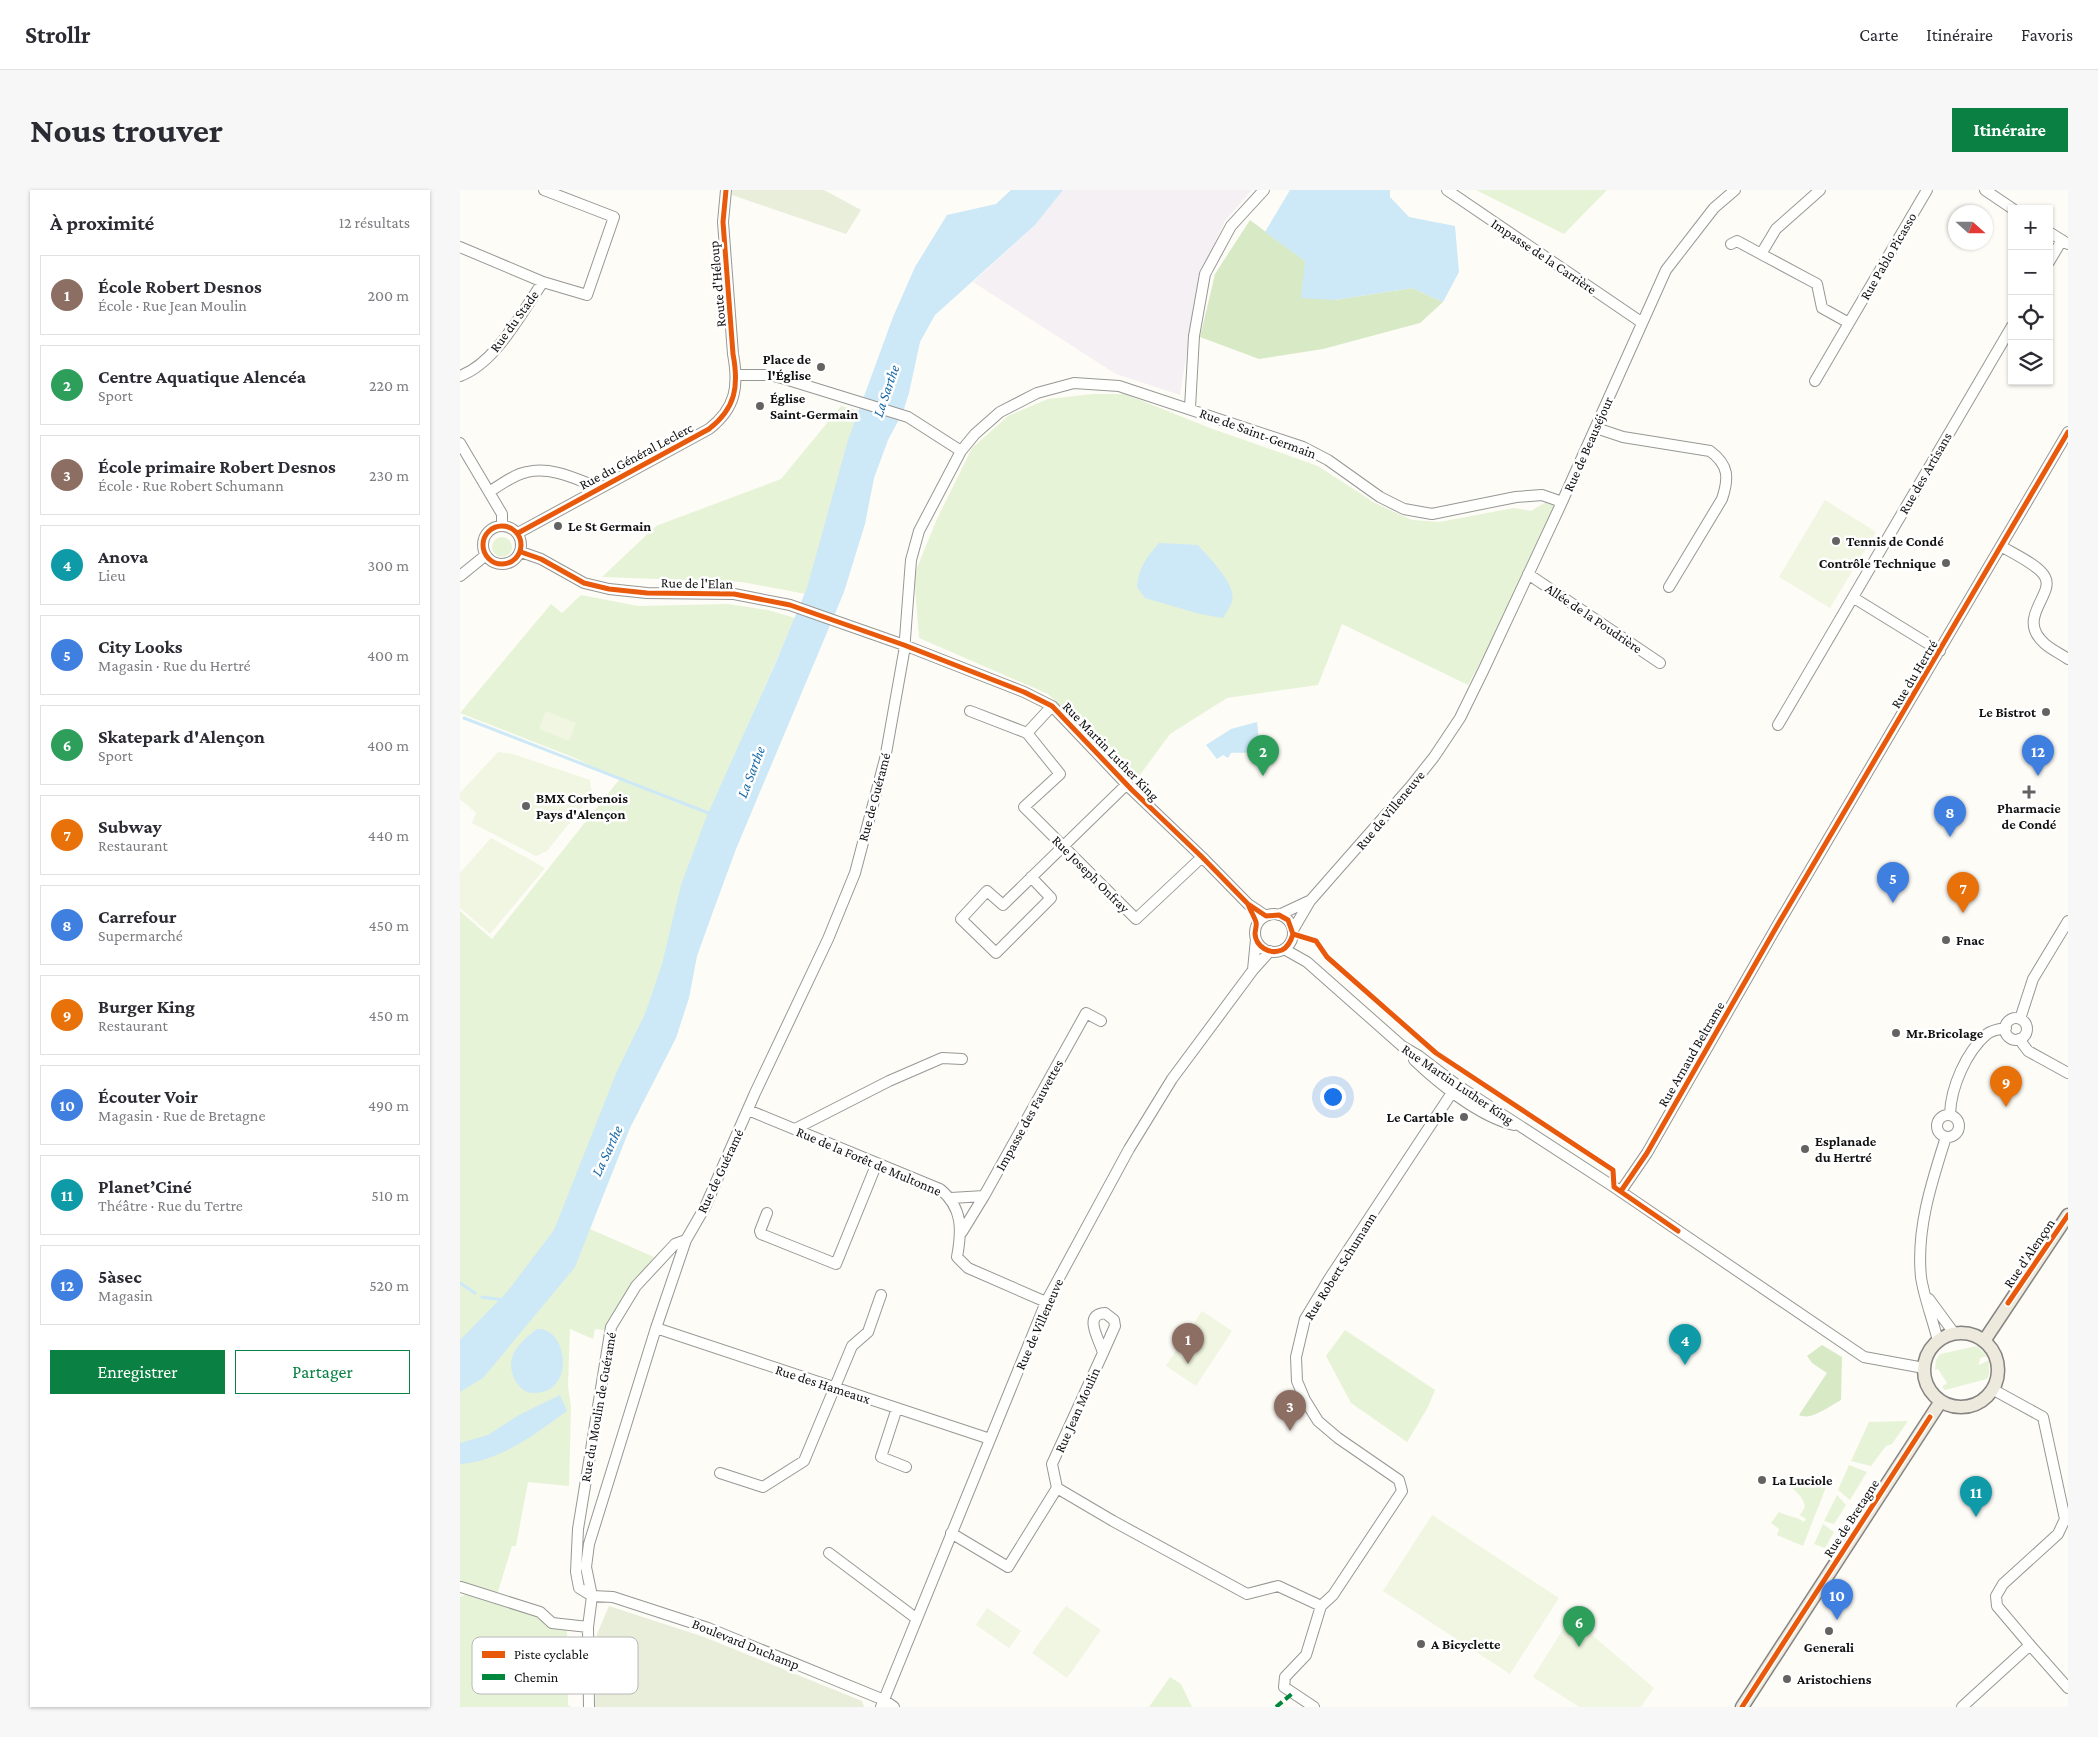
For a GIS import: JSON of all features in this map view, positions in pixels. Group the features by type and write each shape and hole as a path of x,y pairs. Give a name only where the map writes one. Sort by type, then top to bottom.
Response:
{"main road":[{"name":"Rue d'Alençon","path":"1984,1341 2068,1216"},
{"path":"1954,1333 1972,1334 1984,1341 1993,1352 1997,1366 1996,1381 1984,1398 1967,1406 1953,1406 1934,1396 1927,1385 1924,1368 1929,1350 1938,1340 1954,1333"},
{"name":"Rue de Bretagne","path":"1742,1707 1941,1401"}],"street":[{"path":"460,247 542,282 587,295 614,217 544,190"},
{"name":"Route d'Héloup","path":"726,190 723,222 733,354 737,375"},
{"path":"1190,408 1194,336 1205,274 1231,226 1264,190"},
{"name":"Impasse de la Carrière","path":"1446,190 1641,322"},
{"name":"Rue de Beauséjour","path":"1462,714 1596,428 1641,322 1670,264 1714,208 1736,190"},
{"path":"1761,254 1776,229 1820,190"},
{"name":"Rue Pablo Picasso","path":"1814,381 1926,190"},
{"path":"1985,190 2008,205"},
{"path":"2053,234 2065,242 2053,257"},
{"path":"1731,244 1737,241 1817,284 1822,308 1849,323"},
{"name":"Rue du Stade","path":"460,376 476,368 486,359 502,340 542,282"},
{"name":"Rue des Artisans","path":"1778,725 2008,333"},
{"path":"737,375 770,376 908,417 961,451"},
{"name":"Rue du Général Leclerc","path":"518,533 709,430 728,411 737,375"},
{"name":"Rue de Saint-Germain","path":"904,645 911,560 919,531 961,451 975,434 1000,412 1037,392 1074,383 1119,386 1303,447 1328,460 1380,497 1404,509 1432,514 1516,497 1542,495 1562,502"},
{"path":"1596,428 1623,437 1710,451 1720,458 1726,472 1727,486 1722,499 1669,587"},
{"name":"Rue du Hertré","path":"1777,926 2068,432"},
{"path":"460,443 502,514 502,526"},
{"path":"488,492 527,472 546,471 565,475 600,488"},
{"path":"502,526 511,528 518,533 522,542 521,552 516,558 510,563 492,562 483,549 485,536 496,527 502,526"},
{"path":"2001,546 2040,570 2046,578 2046,589 2036,610 2034,621 2036,630 2045,645 2068,659"},
{"name":"Rue de l'Elan","path":"521,552 541,560 584,583 609,589 647,593 734,594 790,605 904,645"},
{"path":"460,576 486,555"},
{"name":"Allée de la Poudrière","path":"1528,574 1660,663"},
{"path":"1854,598 1940,651"},
{"name":"Rue Martin Luther King","path":"904,645 1024,692 1052,706 1127,784 1248,904 1266,916"},
{"name":"Rue de Guéramé","path":"588,1637 592,1596 586,1567 590,1544 656,1328 686,1240 704,1207 828,939 855,873 885,759 904,645"},
{"path":"970,711 1028,733 1052,706"},
{"name":"Rue de Villeneuve","path":"1310,901 1411,786 1462,714"},
{"name":"Rue Joseph Onfray","path":"1028,733 1060,774 1024,807 1136,919 1202,857"},
{"path":"1031,877 1051,898 996,953 961,919 987,891 1003,905 1031,877 1127,784"},
{"path":"1253,970 1257,925 1266,916 1279,915 1310,901"},
{"path":"1256,939 1264,949 1270,951 1284,949 1310,901"},
{"name":"Rue Martin Luther King","path":"1248,904 1257,925"},
{"path":"1279,915 1288,920 1292,934"},
{"path":"2020,1019 2034,979 2068,921"},
{"name":"Rue Arnaud Beltrame","path":"1621,1191 1648,1153 1777,926"},
{"name":"Rue Martin Luther King","path":"1292,934 1307,962"},
{"name":"Rue Martin Luther King","path":"1284,949 1307,962 1402,1046 1419,1056 1455,1089 1522,1127 1621,1191 1864,1357 1924,1368"},
{"name":"Rue de Villeneuve","path":"882,1703 1046,1302 1083,1230 1138,1133 1172,1079 1253,970 1270,951"},
{"name":"Impasse des Fauvettes","path":"962,1232 1086,1013 1100,1021"},
{"path":"2020,1019 2025,1023 2027,1030 2024,1036 2019,1039 2013,1039 2008,1036 2006,1028 2010,1020 2020,1019"},
{"path":"1950,1114 1950,1102 1956,1080 1976,1047 1988,1032 2006,1028"},
{"path":"2019,1039 2028,1051 2068,1073"},
{"path":"795,1128 889,1081 942,1058 962,1059"},
{"name":"Rue Robert Schumann","path":"1321,1606 1333,1595 1402,1491 1402,1486 1400,1480 1318,1421 1305,1400 1298,1381 1296,1357 1301,1334 1306,1318 1329,1279 1455,1089"},
{"name":"Rue de la Forêt de Multonne","path":"748,1110 940,1189 951,1198 958,1216 962,1232 957,1257 968,1268 1046,1302"},
{"path":"1946,1137 1956,1134 1959,1128 1958,1120 1950,1114"},
{"path":"1946,1137 1937,1129 1937,1122 1942,1116 1950,1114"},
{"path":"1938,1340 1921,1279 1922,1236 1930,1188 1946,1137"},
{"path":"767,1213 760,1231 761,1234 836,1264 877,1162"},
{"path":"951,1198 984,1196"},
{"name":"Rue du Moulin de Guéramé","path":"592,1596 579,1588 576,1572 578,1529 611,1327 636,1286 675,1244 686,1240"},
{"path":"720,1473 763,1487 804,1461 852,1346 868,1332 881,1294"},
{"path":"1925,1294 1954,1333"},
{"name":"Rue des Hameaux","path":"656,1328 990,1439"},
{"name":"Rue Jean Moulin","path":"1057,1488 1052,1464 1104,1353"},
{"path":"1992,1389 2043,1417 2065,1519 2063,1527 2058,1534 2002,1584 1996,1596 1997,1606 2068,1688"},
{"path":"897,1408 881,1457 906,1467"},
{"path":"951,1533 1008,1567 1057,1488 1247,1594 1278,1586 1321,1606 1306,1655 1285,1677 1284,1688 1314,1707"},
{"path":"829,1553 917,1618"},
{"path":"461,1587 540,1612 552,1624 588,1627"},
{"name":"Boulevard Duchamp","path":"592,1596 613,1597 708,1628 894,1707"},
{"path":"1962,1707 2030,1645"},
{"name":"Rue de Guéramé","path":"589,1694 589,1707"}],"shaded area":[{"path":"1063,190 1252,190 1224,222 1197,286 1180,395 1116,374 973,282 1035,225"}],"green space":[{"path":"732,190 824,190 861,210 846,234 732,195"},
{"path":"1476,190 1607,190 1564,234"},
{"path":"1250,220 1305,261 1334,300 1412,288 1443,302 1420,323 1323,349 1259,359 1200,337 1215,274"},
{"path":"1093,394 1125,394 1210,428 1318,466 1375,503 1412,520 1439,522 1514,508 1531,511 1551,499 1562,502 1528,574 1468,685 1342,624 1318,685 1227,698 1170,734 1137,779 1048,694 919,638 914,575 937,519 972,448 1008,416 1048,399"},
{"path":"841,406 863,412 811,595 742,582 602,577 656,526 781,479"},
{"name":"Tennis de Condé","path":"1825,500 1876,532 1830,608 1779,577"},
{"path":"502,537 509,540 512,547 509,554 502,557 495,554 492,547 495,540"},
{"path":"581,595 638,606 728,604 768,610 795,618 710,811 590,1229 654,1257 604,1330 595,1329 593,1339 570,1329 568,1386 571,1407 569,1486 528,1482 516,1546 512,1546 496,1598 460,1581 460,911 492,939 619,780 575,758 460,713 551,604 562,613"},
{"path":"546,711 576,723 569,741 539,729"},
{"name":"BMX Corbenois Pays d'Alençon","path":"498,752 513,754 590,780 592,795 547,851 536,856 472,823 476,813 460,799 460,793"},
{"path":"491,838 545,868 490,934 460,908 460,873"},
{"path":"1202,1311 1232,1331 1196,1386 1166,1366"},
{"path":"1345,1330 1435,1390 1428,1407 1407,1442 1351,1403 1326,1356"},
{"path":"1822,1345 1842,1357 1841,1400 1815,1414 1809,1416 1799,1415 1827,1373 1812,1363 1807,1356"},
{"path":"1977,1346 1987,1356 1980,1358 1979,1365 1989,1360 1987,1379 1945,1390 1942,1387 1947,1383 1938,1369 1935,1370 1936,1360 1940,1354"},
{"path":"1908,1421 1892,1444 1886,1446 1871,1466 1851,1461 1869,1422"},
{"path":"1849,1465 1867,1472 1850,1500 1838,1490"},
{"path":"1830,1477 1803,1546 1777,1535 1779,1529 1771,1523 1779,1512 1804,1522 1806,1519 1800,1515 1805,1507 1802,1498 1784,1479"},
{"path":"1837,1495 1846,1505 1834,1524 1824,1521"},
{"path":"1432,1515 1559,1598 1510,1674 1383,1591"},
{"path":"1823,1524 1834,1532 1825,1548 1814,1544"},
{"path":"466,1594 540,1612 567,1625 567,1637 472,1637 472,1694 568,1694 568,1705 571,1707 460,1707 460,1597"},
{"path":"609,1606 704,1637 862,1701 864,1707 595,1707 595,1694 638,1694 638,1637 597,1637"},
{"path":"1066,1606 1101,1630 1067,1678 1032,1653"},
{"path":"987,1608 1021,1631 1009,1648 976,1625"},
{"path":"1571,1617 1654,1688 1641,1707 1579,1707 1533,1677"},
{"path":"1170,1677 1181,1684 1192,1707 1149,1707"}],"water":[{"name":"La Sarthe","path":"1011,190 1063,190 1035,225 935,315 920,342 903,412 888,440 874,478 865,524 844,592 736,849 697,956 689,998 676,1038 630,1128 575,1267 483,1378 460,1392 460,1340 507,1292 554,1230 617,1071 645,1014 662,964 681,885 706,818 807,588 848,440 893,317 915,267 947,215 996,204"},
{"path":"1290,190 1390,190 1390,197 1409,217 1455,226 1459,272 1443,302 1412,288 1334,300 1301,298 1305,261 1265,232"},
{"path":"1159,543 1198,545 1226,579 1230,587 1232,594 1231,603 1223,618 1200,614 1145,598 1137,587 1139,574 1147,558"},
{"path":"1257,722 1259,740 1255,741 1251,751 1231,753 1228,758 1223,755 1217,759 1206,745 1231,729"},
{"path":"537,1329 547,1331 555,1338 561,1348 563,1360 562,1372 557,1383 548,1390 534,1393 523,1390 519,1386 513,1375 511,1364 519,1345"},
{"path":"560,1395 567,1411 543,1429 517,1445 490,1458 460,1464 460,1443 488,1435 519,1415"}],"waterway":[{"path":"464,718 711,814"},
{"path":"460,1283 475,1293"},
{"path":"482,1297 504,1300"}],"marked path":[{"path":"1276,1707 1293,1693"}],"cycle path":[{"path":"518,533 709,429 725,413 733,396 736,376 723,222 726,190"},
{"path":"1621,1191 1647,1153 1777,926 2068,432"},
{"path":"502,526 516,531 521,545 516,559 502,564 488,559 483,545 488,531 502,526"},
{"path":"521,552 541,559 584,583 609,589 647,593 734,594 790,605 904,645 1024,692 1052,706 1132,790 1248,904 1266,916 1279,915 1288,920 1293,934 1286,947 1282,950 1268,951 1258,943 1255,934 1256,922 1248,904"},
{"path":"1293,934 1316,941 1327,957 1436,1053 1613,1170 1614,1187 1678,1231"},
{"path":"2008,1303 2068,1215"},
{"path":"1742,1707 1930,1417"}],"place":[{"name":"Place de l'Église","path":"821,367"},
{"name":"Église Saint-Germain","path":"760,406"},
{"name":"Le St Germain","path":"558,526"},
{"name":"Tennis de Condé","path":"1836,541"},
{"name":"Contrôle Technique","path":"1946,563"},
{"name":"Le Bistrot","path":"2046,712"},
{"name":"Centre Aquatique Alencéa","path":"1263,776"},
{"name":"5àsec","path":"2038,776"},
{"name":"Pharmacie de Condé","path":"2029,792"},
{"name":"BMX Corbenois Pays d'Alençon","path":"526,806"},
{"name":"Carrefour","path":"1950,837"},
{"name":"City Looks","path":"1893,903"},
{"name":"Subway","path":"1963,913"},
{"name":"Fnac","path":"1946,940"},
{"name":"Mr.Bricolage","path":"1896,1033"},
{"name":"Burger King","path":"2006,1107"},
{"name":"Le Cartable","path":"1464,1117"},
{"name":"Esplanade du Hertré","path":"1805,1149"},
{"name":"École Robert Desnos","path":"1188,1364"},
{"name":"Anova","path":"1685,1365"},
{"name":"École primaire Robert Desnos","path":"1290,1431"},
{"name":"La Luciole","path":"1762,1480"},
{"name":"Planet’Ciné","path":"1976,1517"},
{"name":"Écouter Voir","path":"1837,1620"},
{"name":"Generali","path":"1829,1631"},
{"name":"A Bicyclette","path":"1421,1644"},
{"name":"Skatepark d'Alençon","path":"1579,1647"},
{"name":"Aristochiens","path":"1787,1679"}]}
